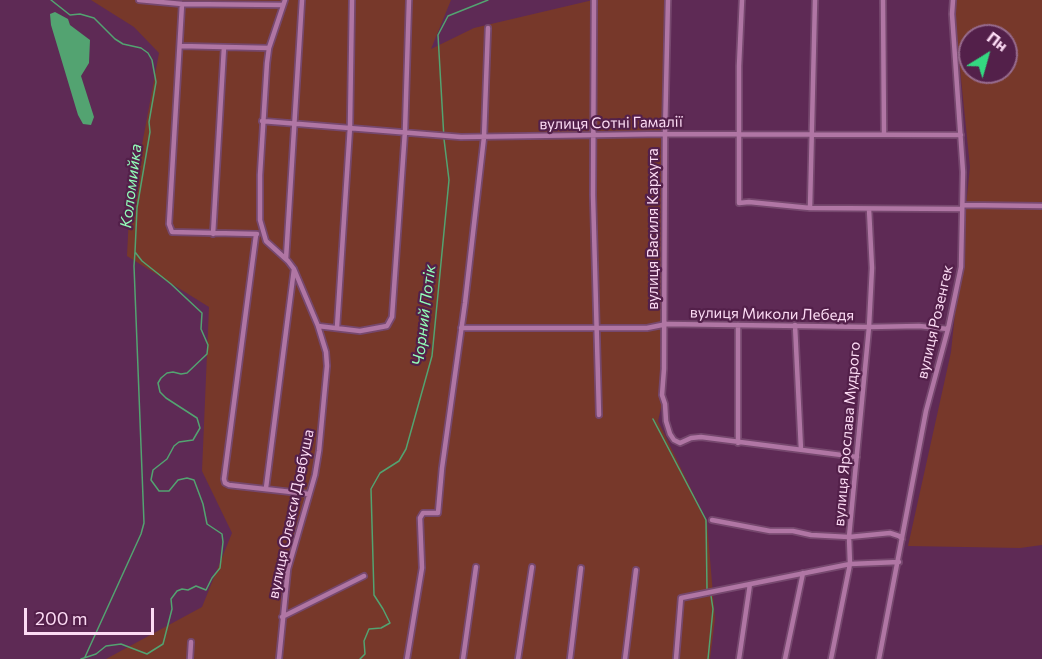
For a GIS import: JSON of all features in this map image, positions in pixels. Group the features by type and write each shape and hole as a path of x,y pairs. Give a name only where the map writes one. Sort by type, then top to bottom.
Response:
{"street":[{"path":"140,0 182,4 284,3 269,48 262,121 260,215 263,234 172,232 169,224 182,4"},
{"path":"286,259 302,0"},
{"path":"337,327 350,127 352,0"},
{"path":"318,326 360,331 387,326 391,322 405,131 409,0"},
{"path":"594,0 593,135 598,415"},
{"name":"вулиця Василя Кархута","path":"668,0 662,395 666,421 672,438 677,442 682,443 695,437 738,442"},
{"path":"742,0 739,66 739,203 869,209 1042,206"},
{"path":"810,208 815,0"},
{"path":"884,0 884,134"},
{"name":"вулиця Розенгек","path":"879,659 926,411 948,329 961,267 963,207 961,135 953,0"},
{"path":"407,659 422,568 420,518 423,513 438,513 465,303 484,137 488,28"},
{"path":"180,46 269,48"},
{"path":"213,234 224,47"},
{"name":"вулиця Сотні Гамалії","path":"262,121 484,137 665,134 961,135"},
{"name":"вулиця Ярослава Мудрого","path":"831,659 850,564 849,537 869,327 872,268 869,209"},
{"name":"вулиця Олекси Довбуша","path":"263,234 271,247 294,269 318,326 326,352 327,366 323,428 316,470 288,569 279,659"},
{"path":"256,235 224,479 228,484 309,494"},
{"path":"266,488 294,269"},
{"name":"вулиця Миколи Лебедя","path":"461,328 647,328 664,324 919,326 948,329"},
{"path":"738,325 738,442 857,457"},
{"path":"795,325 801,450"},
{"path":"712,520 770,531 793,531 810,535 849,537 890,533 902,539"},
{"path":"676,659 681,598 850,564 898,562"},
{"path":"464,659 476,567"},
{"path":"518,659 532,567"},
{"path":"570,659 581,568"},
{"path":"625,659 636,570"},
{"path":"785,659 803,573"},
{"path":"282,617 364,576"},
{"path":"739,659 750,584"},
{"path":"190,659 191,642"}],"shaded area":[{"path":"91,0 451,0 431,49 474,28 593,0 667,0 664,395 658,421 707,522 715,619 710,659 106,659 202,607 232,533 202,471 209,307 127,256 129,215 159,53 134,27"},
{"path":"953,0 1042,0 1042,545 1020,548 908,546 951,352 970,167 962,84 1018,84 1018,24 958,24 958,49"},
{"path":"55,12 68,19 70,25 90,40 89,63 81,76 94,117 91,125 83,124 78,115 51,25 50,14"}],"waterway":[{"name":"Коломийка","path":"51,0 70,15 80,14 94,18 115,39 123,44 141,48 152,60 156,82 137,208 135,252 142,261 202,313 201,329 208,345 207,354 187,373 167,373 158,383 160,392 197,418 200,428 193,440 179,442 174,446 167,459 153,470 151,480 159,491 169,491 178,480 187,478 194,480 203,504 207,524 222,534 223,542 220,568 206,590 196,586 188,590 182,589 177,591 171,599 172,609 163,644 147,654 121,644 106,646 96,654 81,659"},
{"name":"Чорний Потік","path":"360,659 365,654 364,641 369,629 381,628 390,623 374,595 371,489 380,473 399,461 406,449 432,356 449,180 444,139 438,35 448,16 488,0"},
{"path":"85,657 144,523 135,252"},
{"path":"653,419 706,520 707,589"},
{"path":"708,659 713,609 711,596"}]}
